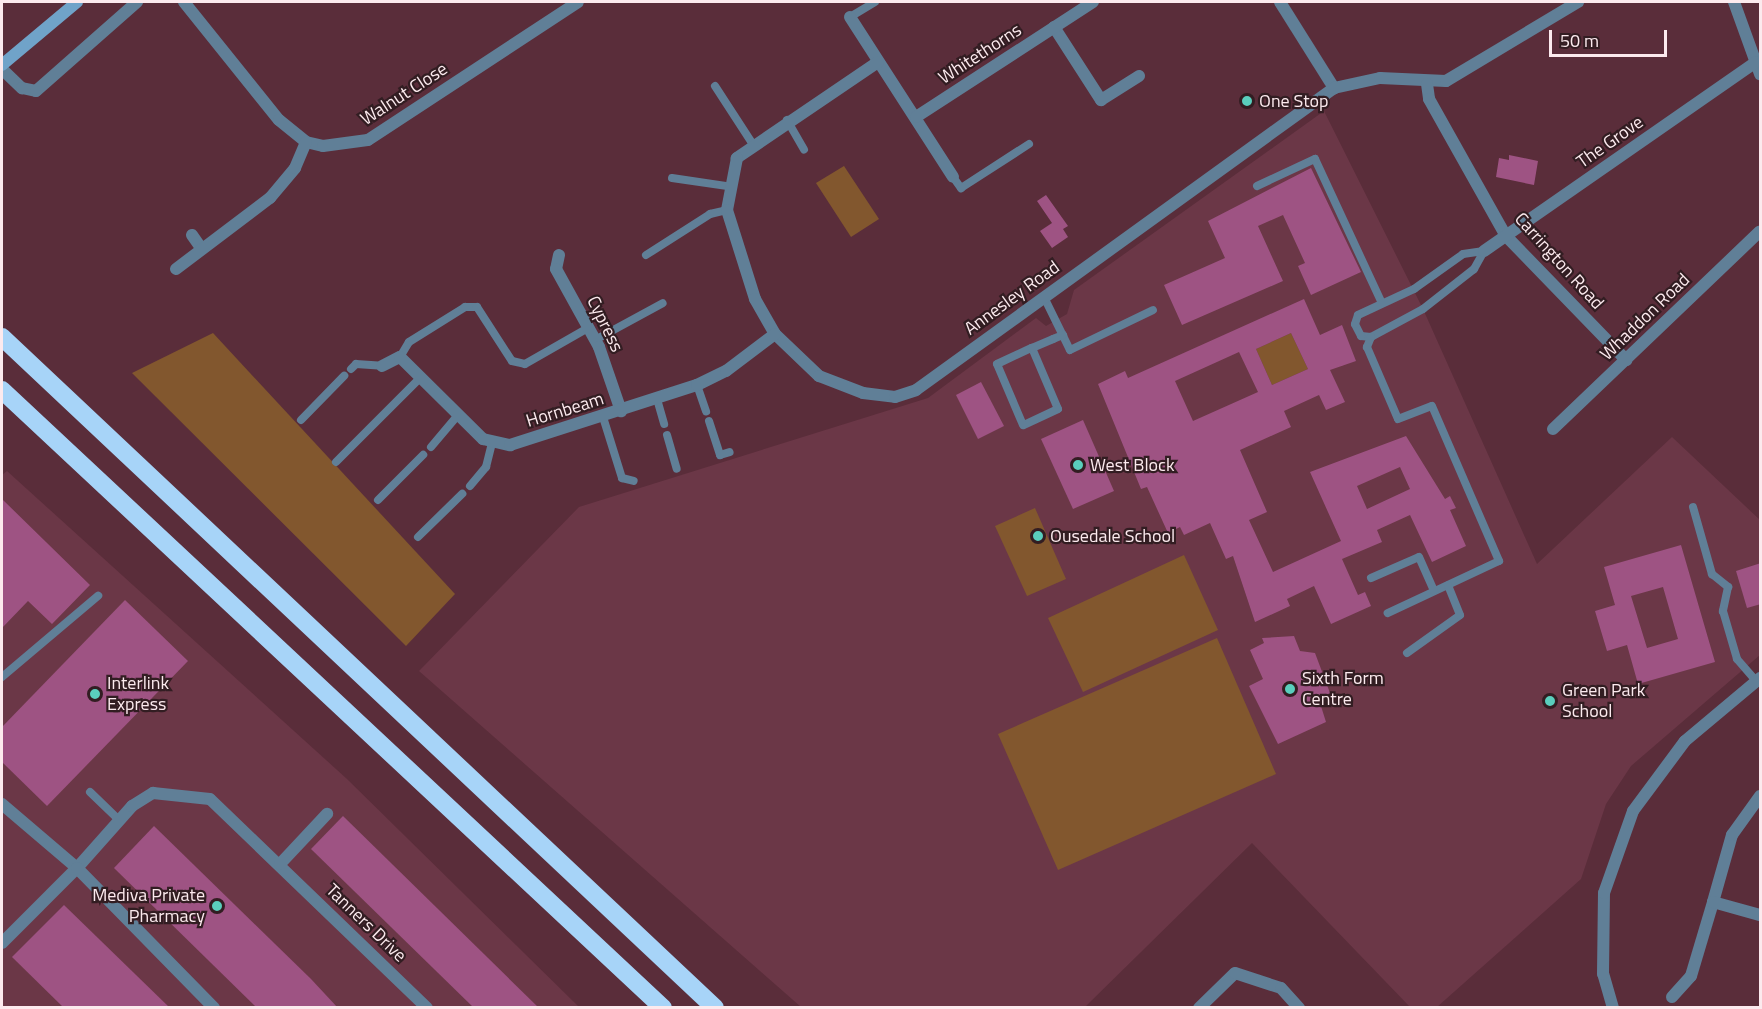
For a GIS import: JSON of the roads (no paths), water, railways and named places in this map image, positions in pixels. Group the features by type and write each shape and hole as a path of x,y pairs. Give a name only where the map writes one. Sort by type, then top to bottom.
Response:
{"highway":[{"path":"2,337 715,1008"},
{"path":"2,390 663,1008"}],"street":[{"path":"77,2 2,67 22,88 36,91 137,2"},
{"path":"176,269 270,198 295,168 306,142 279,120 184,2"},
{"name":"Walnut Close","path":"306,142 341,146 368,140 578,2"},
{"name":"Whitethorns","path":"916,117 1093,2"},
{"path":"1281,2 1334,88"},
{"name":"Annesley Road","path":"878,63 787,120 736,158 728,186 727,210 755,299 775,334 819,376 863,393 895,397 916,390 1334,88 1380,78 1427,84 1467,73 1578,2"},
{"path":"1734,2 1758,68"},
{"path":"850,17 953,177"},
{"path":"1054,27 1101,100 1139,76"},
{"name":"The Grove","path":"1484,251 1758,68"},
{"name":"Carrington Road","path":"1427,84 1430,99 1506,236 1626,360"},
{"name":"Whaddon Road","path":"1553,429 1761,231"},
{"path":"192,235 201,248"},
{"name":"Cypress","path":"559,255 556,269 592,334 621,411"},
{"name":"Hornbeam","path":"492,443 510,445 697,385 726,371 775,334"},
{"path":"382,366 400,357 459,415 492,443"},
{"path":"1613,1008 1603,974 1604,893 1633,811 1685,741 1758,679"},
{"name":"Tanners Drive","path":"2,943 120,821 153,793 210,799 427,1008"},
{"path":"1672,997 1691,976 1732,835 1761,796"},
{"path":"2,804 77,867 214,1008"},
{"path":"280,864 327,814"},
{"path":"1713,902 1761,915"},
{"path":"1199,1008 1235,973 1281,988 1299,1008"}],"lane":[{"path":"850,17 875,2"},
{"path":"716,86 752,144"},
{"path":"787,120 804,149"},
{"path":"953,177 961,188 1029,144"},
{"path":"1257,186 1315,159 1381,301"},
{"path":"672,178 728,186"},
{"path":"646,255 700,219 727,210"},
{"path":"1484,251 1474,269 1424,309 1371,337 1361,336 1355,324 1358,315 1381,301 1414,289 1463,254 1484,251"},
{"path":"1044,297 1070,350 1153,310"},
{"path":"400,357 409,342 465,307 477,307 512,361 525,364 663,303"},
{"path":"1032,348 1058,409 1023,425 997,364 1032,348 1063,335"},
{"path":"1371,337 1367,346 1398,419 1432,406 1499,561 1388,614"},
{"path":"351,369 356,364 382,366"},
{"path":"301,420 344,376"},
{"path":"336,462 420,378"},
{"path":"697,385 706,411"},
{"path":"657,399 664,424"},
{"path":"431,447 459,415"},
{"path":"603,417 622,478 634,481"},
{"path":"709,422 720,455 730,452"},
{"path":"667,435 677,469"},
{"path":"471,486 486,467 492,443"},
{"path":"378,500 423,455"},
{"path":"418,537 462,494"},
{"path":"1693,507 1712,574 1728,587 1723,611 1737,659 1758,679"},
{"path":"1371,578 1419,557 1434,591"},
{"path":"1407,653 1460,615 1448,585"},
{"path":"2,677 98,596"},
{"path":"90,792 120,821"}],"place":[{"name":"One Stop","path":"1247,101"},
{"name":"West Block","path":"1078,465"},
{"name":"Ousedale School","path":"1038,536"},
{"name":"Sixth Form Centre","path":"1290,689"},
{"name":"Interlink Express","path":"95,694"},
{"name":"Green Park School","path":"1550,701"},
{"name":"Mediva Private Pharmacy","path":"217,906"}]}
